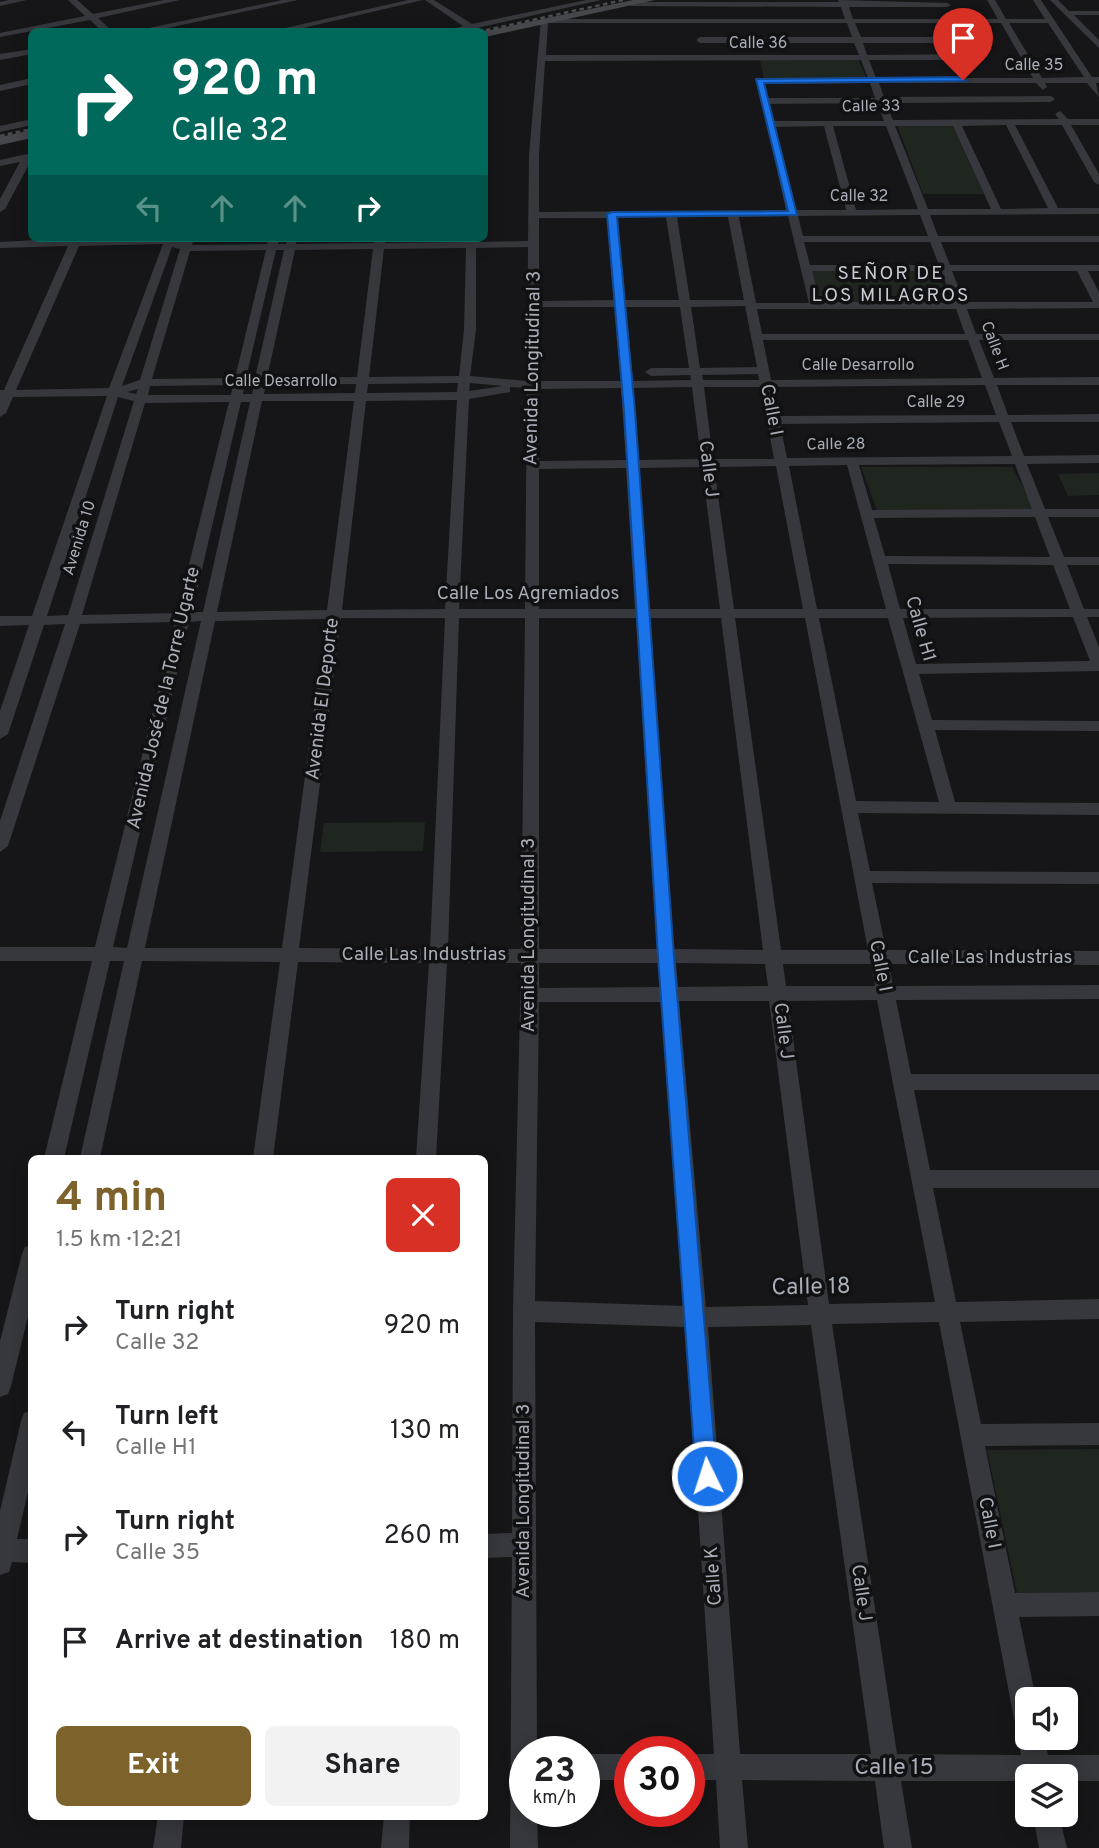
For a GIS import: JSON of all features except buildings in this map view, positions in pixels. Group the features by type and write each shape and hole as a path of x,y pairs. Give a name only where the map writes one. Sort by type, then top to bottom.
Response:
{"main road":[{"path":"488,33 649,0"},
{"path":"0,141 28,135"}],"street":[{"path":"0,4 23,0"},
{"path":"72,0 104,28"},
{"path":"0,25 128,0"},
{"path":"36,28 176,0"},
{"path":"154,28 293,0"},
{"path":"290,28 419,0"},
{"path":"429,0 472,28"},
{"path":"478,28 597,0"},
{"path":"991,0 1099,182"},
{"path":"1037,0 1094,80 1099,94"},
{"path":"1054,0 1099,45"},
{"path":"1085,0 1096,13 1099,22"},
{"path":"631,4 946,2 987,80"},
{"path":"691,3 704,58"},
{"name":"Calle H","path":"843,3 1099,666"},
{"path":"1066,13 1096,13"},
{"path":"544,22 1050,21"},
{"name":"Avenida Longitudinal 3","path":"524,1736 524,1311 530,995 533,238 534,155 544,22"},
{"path":"0,35 28,30"},
{"path":"1084,31 1099,30"},
{"path":"700,40 965,40"},
{"path":"0,57 28,52"},
{"name":"Calle 36","path":"541,58 975,57"},
{"path":"754,58 815,306"},
{"name":"Calle 35","path":"759,81 1094,80"},
{"path":"0,88 28,82"},
{"path":"764,101 1051,99"},
{"path":"956,122 998,212"},
{"path":"1009,122 1055,212"},
{"name":"Calle 33","path":"770,124 1099,122"},
{"path":"0,129 28,123"},
{"path":"828,124 852,213"},
{"path":"0,163 28,156"},
{"path":"0,209 28,158"},
{"name":"Calle 32","path":"535,215 1099,212"},
{"name":"Calle K","path":"612,214 627,378 666,957 734,1848"},
{"name":"Calle J","path":"671,214 708,464 820,1314 898,1848"},
{"name":"Calle I","path":"733,214 1021,1687"},
{"path":"488,233 533,238"},
{"path":"488,240 533,238"},
{"path":"798,239 1099,239"},
{"path":"0,245 57,242"},
{"path":"0,413 4,393 76,242"},
{"name":"Avenida 10","path":"0,734 114,392 168,242"},
{"name":"Avenida 10","path":"0,846 74,619 188,242"},
{"path":"230,242 379,242"},
{"name":"Avenida José de la Torre Ugarte","path":"91,1155 291,242"},
{"name":"Avenida El Deporte","path":"263,1155 291,955 379,242"},
{"path":"426,1155 432,1024 440,955 452,614 464,379 470,330 471,242"},
{"name":"Avenida José de la Torre Ugarte","path":"55,1155 273,243"},
{"path":"804,268 1099,268"},
{"path":"534,304 1099,304 1081,268"},
{"path":"757,337 1099,337"},
{"name":"Calle Desarrollo","path":"114,392 144,383 987,376 1099,371"},
{"name":"Calle Desarrollo","path":"987,376 1099,381"},
{"name":"Calle Desarrollo","path":"4,393 114,392 139,399 464,396 533,379"},
{"name":"Calle 29","path":"774,420 1099,418"},
{"name":"Calle 28","path":"532,465 1099,459"},
{"name":"Calle H1","path":"852,462 949,808"},
{"path":"867,514 1099,513"},
{"path":"880,560 1099,561"},
{"name":"Calle Los Agremiados","path":"0,621 334,614 1099,613"},
{"path":"911,669 1099,666"},
{"path":"926,725 1099,726"},
{"path":"849,807 1099,808"},
{"path":"863,877 1099,878"},
{"name":"Calle Las Industrias","path":"0,954 1099,958"},
{"name":"Calle Las Industrias","path":"530,995 1099,992"},
{"path":"903,1082 1099,1082"},
{"path":"922,1179 1099,1179"},
{"path":"0,1386 28,1270"},
{"name":"Calle 18","path":"524,1311 695,1317 1099,1309"},
{"path":"972,1435 1099,1434"},
{"path":"28,1439 1,1555 28,1552"},
{"path":"488,1546 524,1545"},
{"path":"1005,1605 1099,1604"},
{"name":"Calle 15","path":"705,1767 1015,1771"},
{"name":"Calle 15","path":"1078,1769 1099,1768"},
{"path":"167,1848 170,1820"},
{"path":"395,1848 397,1820"},
{"name":"Avenida Longitudinal 3","path":"524,1827 524,1848"},
{"path":"1049,1827 1053,1848"}],"shaded area":[{"path":"858,59 866,77 764,79 760,60"},
{"path":"952,124 984,194 923,194 897,125"},
{"path":"937,269 949,302 820,302 810,270"},
{"path":"861,467 1012,467 1035,509 877,511"},
{"path":"1099,473 1099,495 1068,496 1058,474"},
{"path":"425,822 423,851 320,852 324,823"},
{"path":"1099,1449 1099,1592 1017,1593 987,1450"}],"railway":[{"path":"488,30 623,0"},
{"path":"0,136 28,130"}],"district":[{"name":"SEÑOR DE LOS MILAGROS","path":"891,285"}],"route":[{"path":"707,1476 666,957 629,411 612,214 793,213 759,81 963,80"}]}
